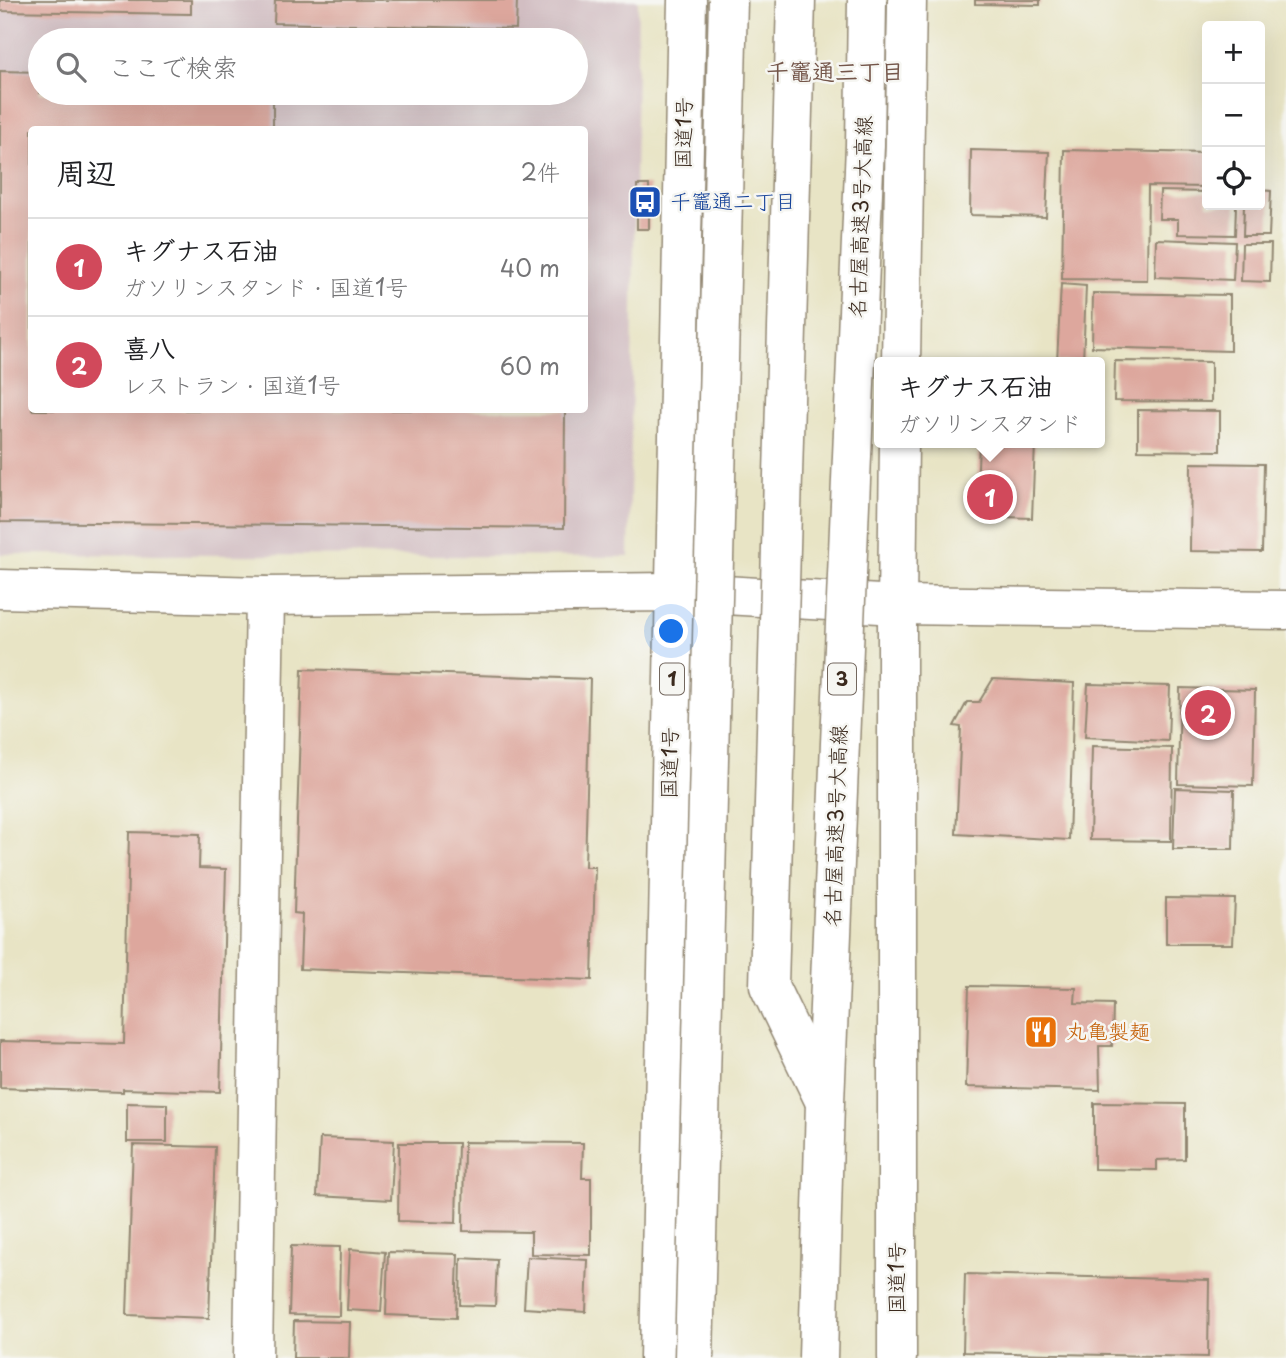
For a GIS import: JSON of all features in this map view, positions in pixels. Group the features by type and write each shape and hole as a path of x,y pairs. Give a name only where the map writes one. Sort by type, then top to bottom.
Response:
{"main road":[{"name":"国道1号","path":"659,1358 687,0"},
{"path":"694,1358 728,0"},
{"path":"796,0 769,986 825,1102"},
{"name":"名古屋高速3号大高線","path":"818,1358 825,1102 865,145 867,0"},
{"path":"901,357 907,0"},
{"name":"国道1号","path":"897,1358 897,605 900,448"},
{"path":"0,589 265,596 673,592 897,605 1286,610"},
{"path":"253,1358 265,596"}],"shaded area":[{"path":"0,0 638,0 629,557 0,554"}],"building":[{"path":"0,0 191,0 191,14 0,11"},
{"path":"275,0 517,0 516,28 274,23"},
{"path":"975,0 1040,0 1040,5 975,4"},
{"path":"0,71 28,72 28,105 273,105 273,126 28,126 28,413 565,413 564,528 0,522"},
{"path":"971,150 1049,152 1046,217 970,215"},
{"path":"1064,150 1202,153 1202,187 1148,186 1147,280 1062,279"},
{"path":"637,185 649,185 649,229 637,229"},
{"path":"1265,190 1271,191 1269,236 1243,236 1244,210 1265,210"},
{"path":"1160,191 1202,192 1202,210 1236,210 1235,235 1178,234 1178,219 1159,219"},
{"path":"1156,239 1235,242 1233,280 1155,277"},
{"path":"1242,244 1271,244 1270,282 1241,281"},
{"path":"1061,284 1086,286 1083,357 1057,357"},
{"path":"1093,293 1230,295 1230,351 1092,347"},
{"path":"1115,361 1211,362 1211,402 1114,401"},
{"path":"1138,410 1220,411 1220,451 1138,450"},
{"path":"979,448 1035,448 1032,518 976,516"},
{"path":"1191,463 1264,464 1262,552 1190,551"},
{"path":"302,669 590,679 585,867 595,867 592,980 300,969 302,914 294,913"},
{"path":"993,679 1074,683 1069,840 956,834 961,727 954,726 967,702 979,702"},
{"path":"1088,684 1170,686 1168,741 1085,737"},
{"path":"1180,688 1255,690 1253,786 1178,784"},
{"path":"1092,746 1172,748 1171,841 1090,840"},
{"path":"1175,788 1234,790 1233,849 1173,849"},
{"path":"129,832 200,834 199,868 226,869 220,1092 0,1088 0,1041 124,1044"},
{"path":"1166,898 1235,899 1233,944 1166,944"},
{"path":"969,986 1076,988 1075,1003 1113,1004 1112,1046 1099,1046 1100,1090 966,1087"},
{"path":"127,1103 167,1104 167,1142 127,1142"},
{"path":"1094,1103 1185,1104 1185,1159 1157,1160 1157,1170 1094,1169"},
{"path":"320,1138 394,1141 391,1200 317,1196"},
{"path":"464,1142 583,1143 582,1178 591,1178 591,1255 531,1254 531,1232 463,1231"},
{"path":"399,1143 458,1143 456,1223 398,1221"},
{"path":"133,1145 215,1147 209,1318 127,1315"},
{"path":"291,1246 340,1247 339,1316 289,1315"},
{"path":"350,1249 385,1252 381,1312 347,1310"},
{"path":"388,1252 458,1254 456,1318 386,1315"},
{"path":"527,1257 588,1260 586,1312 524,1308"},
{"path":"461,1258 497,1260 495,1306 460,1305"},
{"path":"965,1274 1209,1280 1208,1357 963,1352"},
{"path":"294,1321 350,1322 349,1358 293,1358"}],"place":[{"name":"千竈通二丁目","path":"645,202"},
{"name":"キグナス石油","path":"990,497"},
{"name":"喜八","path":"1208,713"},
{"name":"丸亀製麺","path":"1041,1032"}],"district":[{"name":"千竈通三丁目","path":"835,72"}]}
